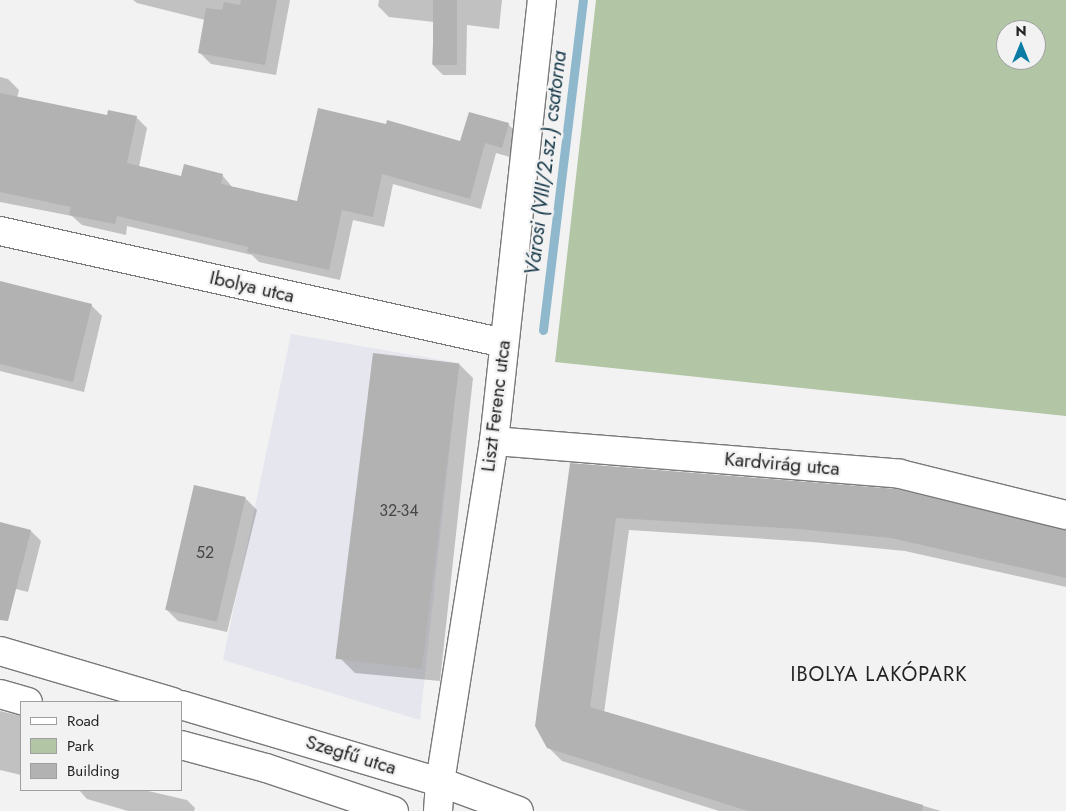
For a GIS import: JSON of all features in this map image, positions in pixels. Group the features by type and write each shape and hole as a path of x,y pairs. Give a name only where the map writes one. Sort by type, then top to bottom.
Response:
{"street":[{"name":"Liszt Ferenc utca","path":"438,811 440,782 494,440 542,0"},
{"name":"Ibolya utca","path":"0,231 504,343"},
{"name":"Kardvirág utca","path":"494,440 900,474 1066,515"},
{"path":"0,651 170,701"},
{"path":"0,694 24,701"},
{"name":"Szegfű utca","path":"182,705 440,782 520,811"},
{"name":"Szegfű utca","path":"182,745 266,768 394,811"}],"shaded area":[{"path":"291,334 459,363 420,720 223,660"}],"green space":[{"path":"596,0 1066,0 1066,416 555,362"}],"building":[{"path":"241,0 277,0 265,65 198,53 206,8 222,10 224,2 240,5"},
{"path":"433,0 457,0 457,65 433,65"},
{"path":"0,93 107,115 108,110 137,116 127,163 181,176 184,164 223,174 221,184 297,201 318,108 386,124 387,120 460,141 469,112 509,123 502,148 485,143 470,199 382,174 373,217 342,210 329,270 247,252 248,247 117,216 115,224 69,215 71,207 0,192"},
{"path":"0,281 92,304 73,382 0,364"},
{"path":"373,353 459,364 422,669 335,659"},
{"path":"570,463 897,489 1066,530 1066,578 891,538 798,529 616,518 590,707 923,805 922,811 748,811 547,748 535,726"},
{"path":"194,485 246,497 217,622 165,610"},
{"path":"0,522 31,530 8,621 0,620"}],"waterway":[{"name":"Városi (VIII/2.sz.) csatorna","path":"543,330 583,0"}],"district":[{"name":"IBOLYA LAKÓPARK","path":"879,674"}]}
